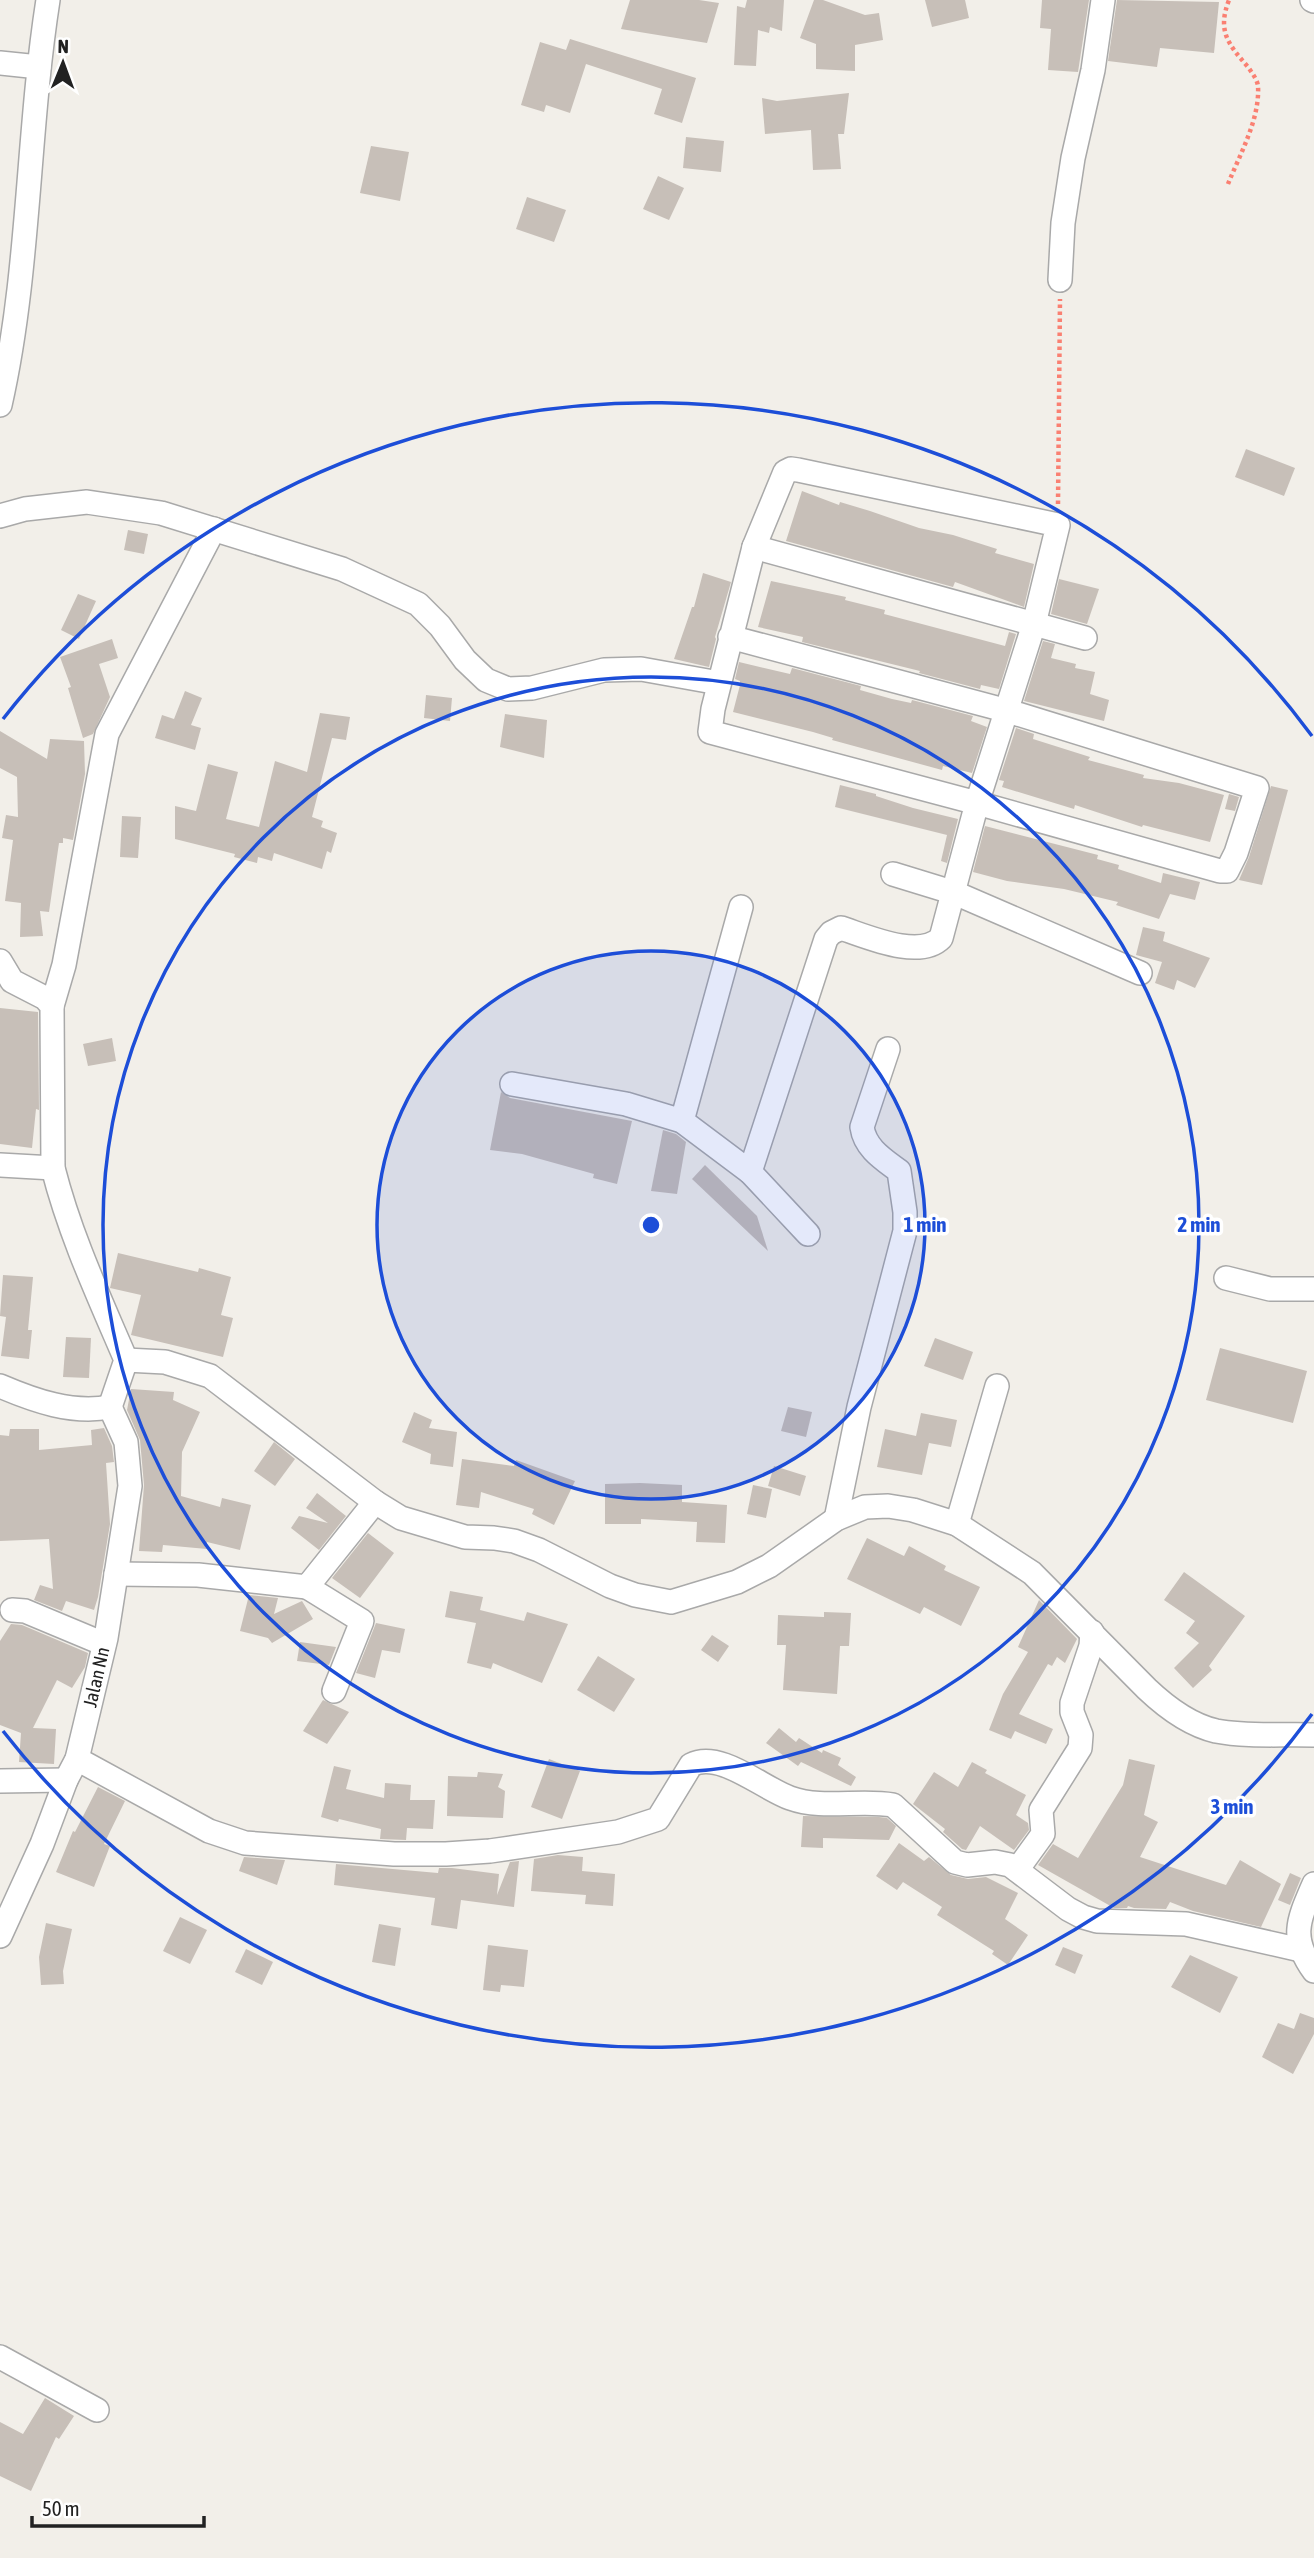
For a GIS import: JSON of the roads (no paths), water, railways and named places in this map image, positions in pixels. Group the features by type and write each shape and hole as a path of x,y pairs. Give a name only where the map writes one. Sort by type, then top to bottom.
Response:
{"street":[{"path":"0,405 14,324 48,0"},
{"path":"1060,281 1063,223 1073,158 1093,71 1103,0"},
{"path":"0,63 39,67"},
{"path":"730,637 1008,710 1255,786 1256,791 1236,853 1224,872 977,803 710,732 719,683 730,637 754,547 785,472 791,469 1058,525 1034,624 1008,710 977,803 941,938 932,945 916,948 841,929 831,933 826,939 750,1172"},
{"path":"0,516 25,509 87,502 161,513 342,569 418,604 440,626 465,660 486,680 508,689 532,688 604,670 641,668 719,683"},
{"path":"0,1386 38,1402 98,1409 110,1407 126,1360 89,1276 60,1194 54,1168 52,1006 64,965 107,734 214,529"},
{"path":"754,547 1085,638"},
{"path":"893,874 954,893 1140,974"},
{"path":"682,1121 741,907"},
{"path":"0,961 12,981 45,998 52,1006"},
{"path":"836,1519 859,1407 905,1231 899,1171 876,1154 863,1137 862,1127 888,1049"},
{"path":"512,1084 626,1104 682,1121 750,1172 808,1234"},
{"path":"0,1165 54,1168"},
{"path":"1226,1278 1270,1289 1314,1289"},
{"path":"126,1360 165,1362 210,1376 375,1502 401,1518 465,1537 514,1541 539,1550 610,1586 635,1595 671,1602 737,1582 769,1566 836,1519 865,1507 888,1506 914,1510 957,1524 1032,1573 1164,1704 1195,1723 1217,1731 1314,1735"},
{"path":"957,1524 997,1386"},
{"name":"Jalan Nn","path":"0,1936 42,1844 71,1770 104,1644 130,1486 126,1443 110,1407"},
{"path":"307,1587 375,1502"},
{"path":"116,1574 198,1575 307,1587 362,1621 334,1691"},
{"path":"12,1610 25,1611 104,1644"},
{"path":"1017,1871 1043,1834 1041,1810 1080,1748 1081,1735 1072,1712 1072,1703 1093,1632"},
{"path":"0,1781 71,1770 209,1831 245,1843 420,1854 489,1851 635,1829 658,1819 691,1765 698,1761 714,1761 792,1799 814,1803 893,1805 955,1862 967,1865 1002,1863 1083,1917 1118,1923 1185,1924 1301,1950"},
{"path":"1314,1884 1297,1937 1301,1950 1314,1970"},
{"path":"0,2357 97,2410"}]}
